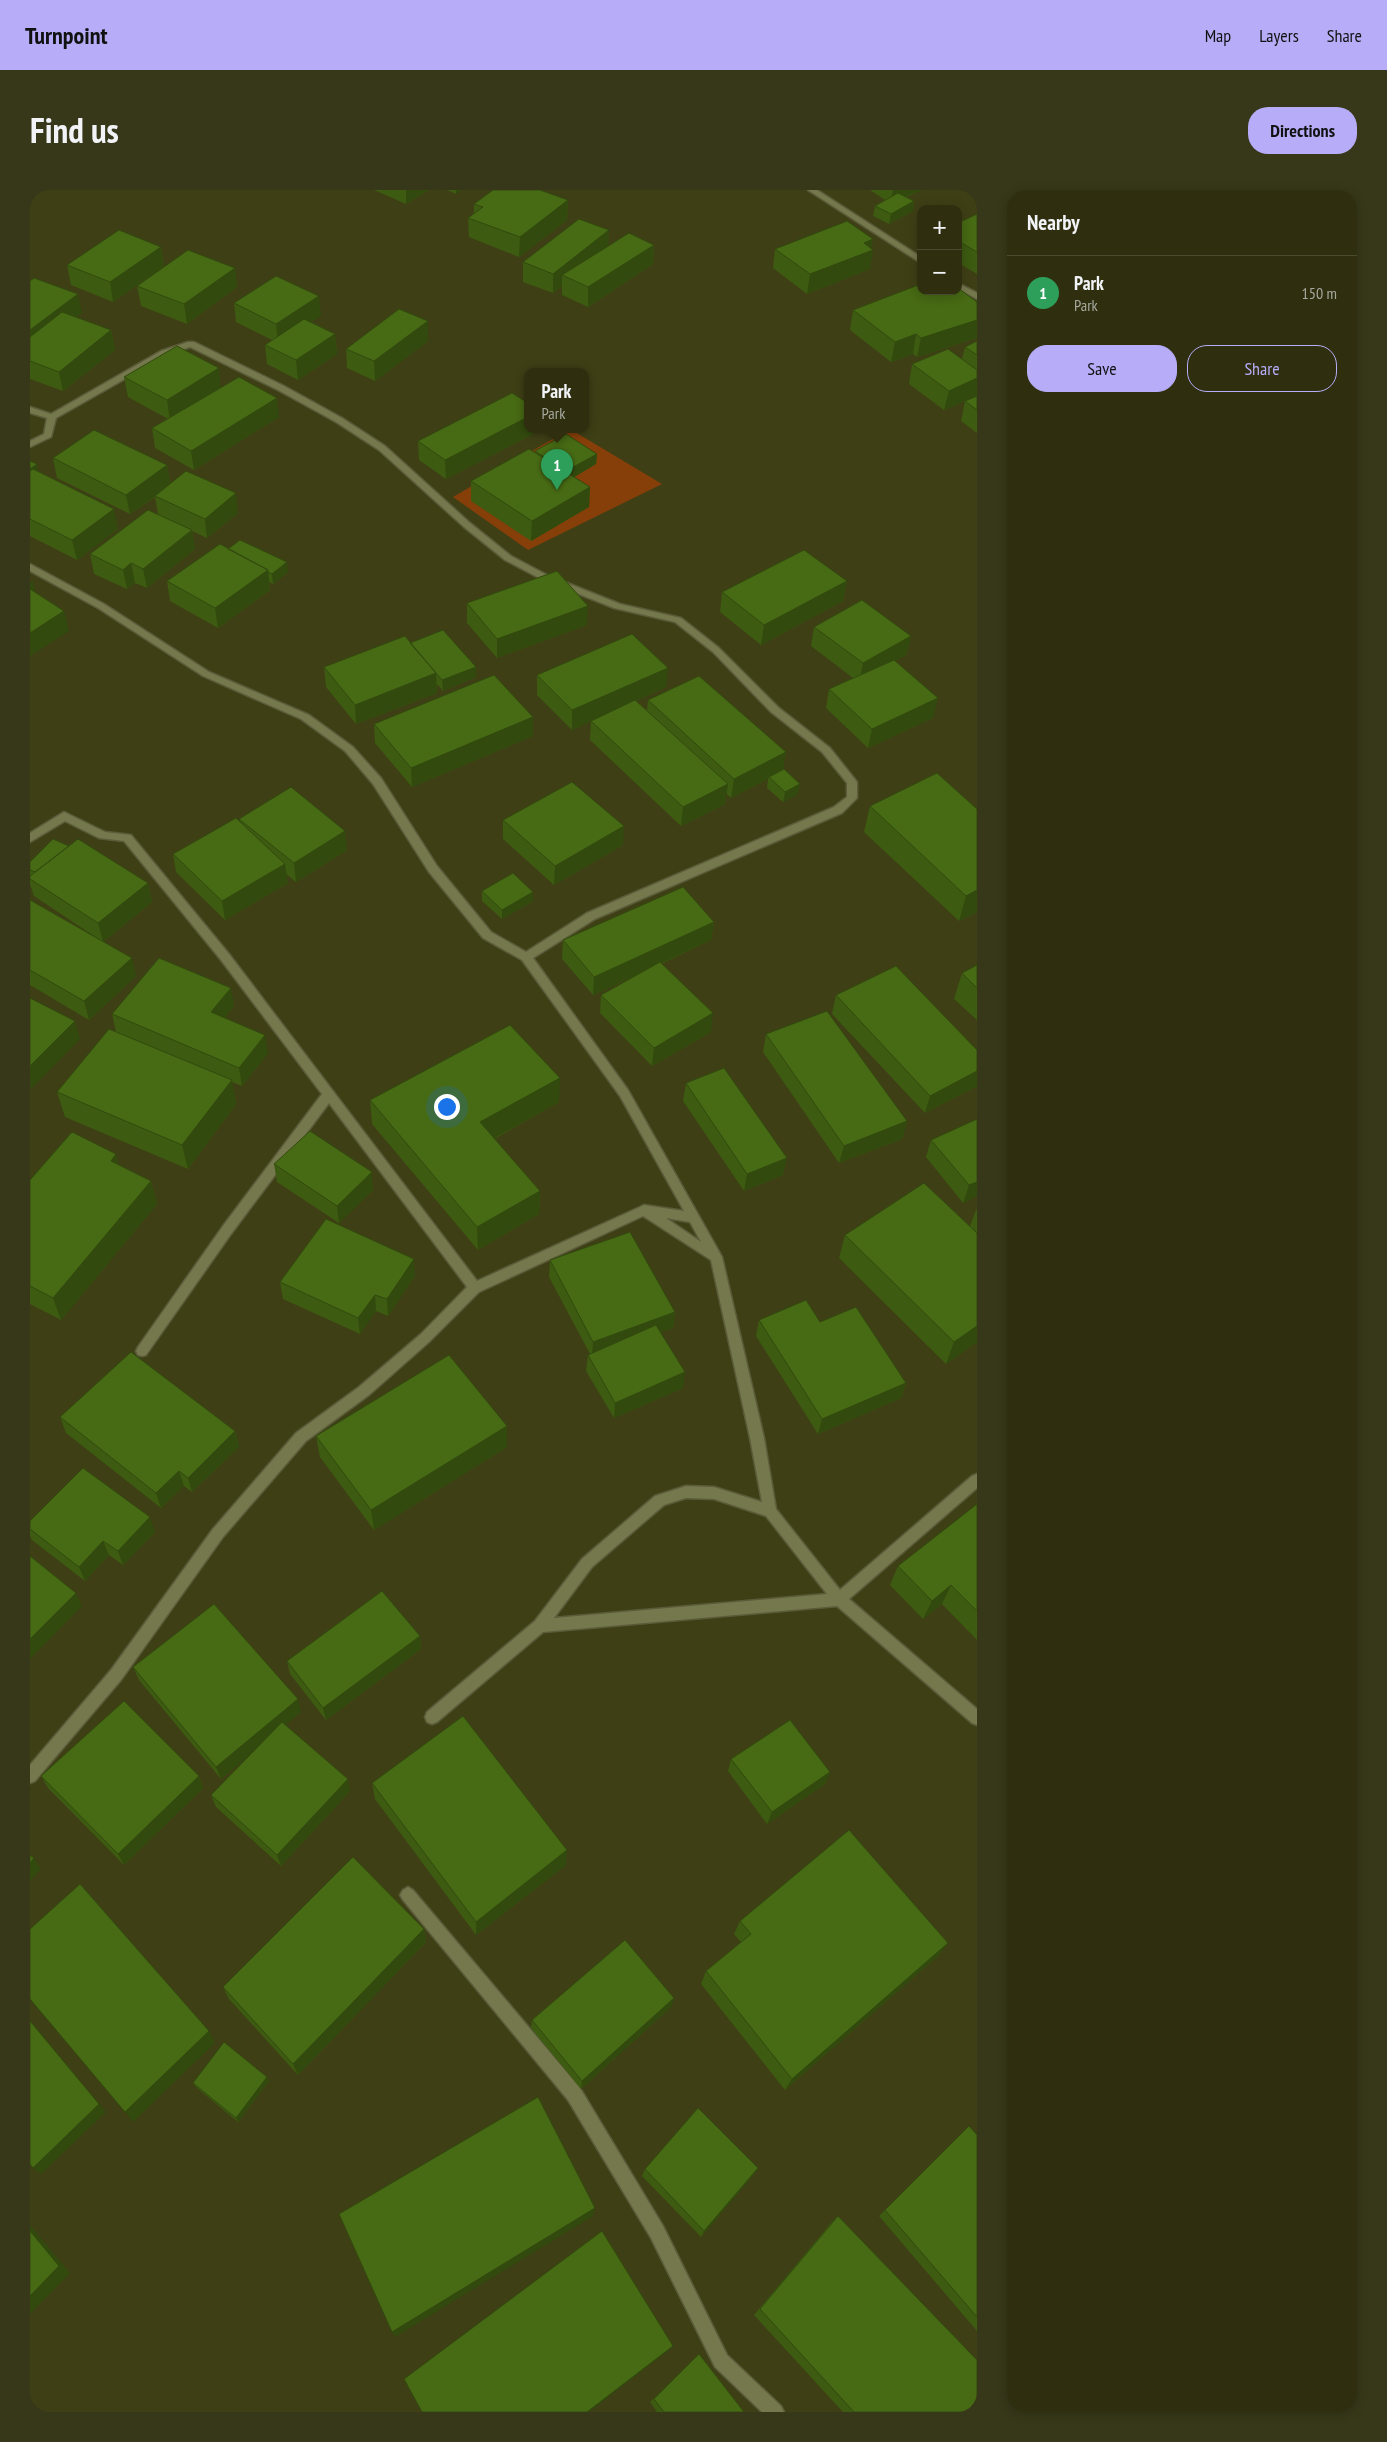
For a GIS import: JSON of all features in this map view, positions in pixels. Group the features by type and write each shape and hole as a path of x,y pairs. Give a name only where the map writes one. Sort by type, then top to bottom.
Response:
{"street":[{"path":"812,190 917,257"},
{"path":"962,288 977,297"},
{"path":"30,410 52,417 164,353 191,344 290,393 339,420 382,448 467,525 508,558 544,577 617,606 678,620 716,650 775,710 826,750 852,782 852,798 838,810 591,916 526,957"},
{"path":"30,444 48,435 52,417"},
{"path":"30,567 100,606 206,674 305,717 349,749 377,780 433,869 487,935 526,957 624,1094 716,1257 757,1438 770,1511 839,1598 977,1718"},
{"path":"30,838 64,816 104,835 127,838 225,957 475,1288"},
{"path":"142,1350 227,1230 328,1095"},
{"path":"30,1776 116,1675 218,1533 301,1437 370,1385 425,1338 475,1288 644,1210 694,1218"},
{"path":"644,1210 716,1257"},
{"path":"540,1626 839,1598 977,1480"},
{"path":"432,1717 540,1626 587,1563 660,1500 686,1492 714,1493 770,1511"},
{"path":"408,1895 574,2094 657,2232 721,2361 775,2412"}],"shaded area":[{"path":"563,433 577,433 662,484 528,550 453,497"}],"building":[{"path":"493,190 540,190 568,200 520,237 468,218 483,207 474,204"},
{"path":"898,193 914,201 891,214 875,206"},
{"path":"977,214 977,252 962,243 962,221"},
{"path":"579,219 609,230 553,274 523,262"},
{"path":"847,221 873,239 864,243 873,250 810,274 775,249"},
{"path":"119,230 161,247 110,282 67,265"},
{"path":"629,233 654,245 588,287 562,275"},
{"path":"188,250 235,268 184,304 137,286"},
{"path":"276,276 319,296 276,324 234,303"},
{"path":"34,278 78,294 30,330 30,281"},
{"path":"917,286 917,295 962,295 962,291 977,302 977,320 921,338 916,334 895,342 853,310"},
{"path":"399,309 428,321 374,361 346,349"},
{"path":"62,312 111,330 59,372 30,361 30,337"},
{"path":"304,319 335,334 296,360 265,345"},
{"path":"977,341 977,355 965,347"},
{"path":"177,346 219,368 167,400 124,377"},
{"path":"948,349 977,370 977,378 949,391 912,364"},
{"path":"239,377 277,398 191,451 152,428"},
{"path":"512,393 524,400 524,419 445,460 418,441"},
{"path":"977,396 977,410 965,401"},
{"path":"94,430 167,465 126,495 53,458"},
{"path":"566,434 597,454 566,471 535,451"},
{"path":"529,449 590,487 532,521 471,481"},
{"path":"30,461 37,464 30,469"},
{"path":"33,469 114,509 72,540 30,519 30,471"},
{"path":"186,471 236,493 205,519 155,496"},
{"path":"148,510 192,530 143,569 131,563 123,570 90,554"},
{"path":"240,540 287,562 272,574 268,570 228,549"},
{"path":"220,544 268,570 215,608 167,581"},
{"path":"804,550 847,581 764,625 722,592"},
{"path":"557,571 588,606 497,639 467,603"},
{"path":"30,589 64,611 30,633"},
{"path":"862,600 911,636 863,663 814,627"},
{"path":"443,630 476,667 442,680 410,643"},
{"path":"632,634 668,668 572,710 537,675"},
{"path":"405,636 436,673 355,705 324,667"},
{"path":"894,660 938,698 872,729 829,689"},
{"path":"494,675 533,717 411,768 374,724"},
{"path":"699,676 786,752 734,779 648,700"},
{"path":"635,700 728,784 683,807 591,721"},
{"path":"784,769 800,784 785,792 769,777"},
{"path":"937,773 977,809 977,890 966,896 870,806"},
{"path":"572,782 624,826 555,866 503,820"},
{"path":"291,787 345,831 294,863 239,819"},
{"path":"236,818 285,864 222,901 173,854"},
{"path":"53,839 69,846 35,872 30,870 30,862"},
{"path":"78,839 148,883 98,923 30,879 30,876"},
{"path":"513,873 533,892 502,910 482,891"},
{"path":"683,887 714,922 594,977 563,940"},
{"path":"30,900 132,958 84,1001 30,970"},
{"path":"159,958 231,988 211,1012 265,1035 239,1068 112,1014"},
{"path":"660,962 713,1013 654,1048 601,995"},
{"path":"977,965 977,988 962,973"},
{"path":"896,966 977,1050 977,1071 930,1096 836,995"},
{"path":"30,998 75,1021 30,1066"},
{"path":"827,1011 907,1121 844,1146 766,1034"},
{"path":"510,1025 560,1078 480,1122 540,1191 477,1227 370,1100"},
{"path":"109,1029 232,1080 182,1145 57,1092"},
{"path":"724,1068 787,1158 747,1174 686,1083"},
{"path":"977,1119 977,1182 969,1185 931,1140"},
{"path":"310,1131 372,1172 337,1206 274,1164"},
{"path":"72,1132 116,1154 111,1161 151,1181 53,1298 30,1286 30,1180"},
{"path":"924,1183 977,1233 977,1326 954,1342 845,1235"},
{"path":"326,1219 414,1259 387,1299 375,1295 358,1318 280,1282"},
{"path":"630,1232 675,1312 593,1342 550,1260"},
{"path":"806,1300 820,1322 856,1307 906,1383 822,1419 759,1320"},
{"path":"656,1325 685,1372 615,1403 588,1355"},
{"path":"131,1352 235,1431 188,1478 179,1471 156,1493 60,1417"},
{"path":"449,1355 507,1426 371,1510 316,1436"},
{"path":"83,1468 150,1517 118,1551 103,1541 79,1567 30,1529 30,1521"},
{"path":"977,1504 977,1611 951,1585 932,1601 898,1566"},
{"path":"30,1556 76,1593 30,1639"},
{"path":"382,1591 420,1636 323,1708 287,1661"},
{"path":"214,1604 298,1699 216,1767 133,1667"},
{"path":"124,1701 199,1776 118,1854 41,1776"},
{"path":"463,1716 567,1850 476,1922 372,1783"},
{"path":"790,1720 830,1772 772,1812 731,1759"},
{"path":"282,1722 348,1779 277,1855 211,1795"},
{"path":"849,1830 948,1943 792,2079 706,1971 751,1934 740,1921"},
{"path":"30,1855 34,1858 30,1863"},
{"path":"353,1857 424,1929 293,2064 223,1987"},
{"path":"80,1884 209,2031 125,2112 30,1999 30,1929"},
{"path":"625,1940 674,1998 582,2081 532,2020"},
{"path":"30,2021 99,2104 33,2168 30,2164"},
{"path":"224,2042 267,2077 236,2118 193,2083"},
{"path":"538,2097 595,2208 392,2332 339,2214"},
{"path":"698,2108 758,2168 704,2231 645,2169"},
{"path":"969,2126 977,2135 977,2317 885,2210"},
{"path":"838,2216 977,2360 977,2412 854,2412 760,2309"},
{"path":"30,2231 59,2266 30,2296"},
{"path":"602,2231 673,2346 587,2412 422,2412 404,2379"},
{"path":"699,2354 744,2412 664,2412 654,2399"}],"place":[{"name":"Park","path":"557,490"}]}
